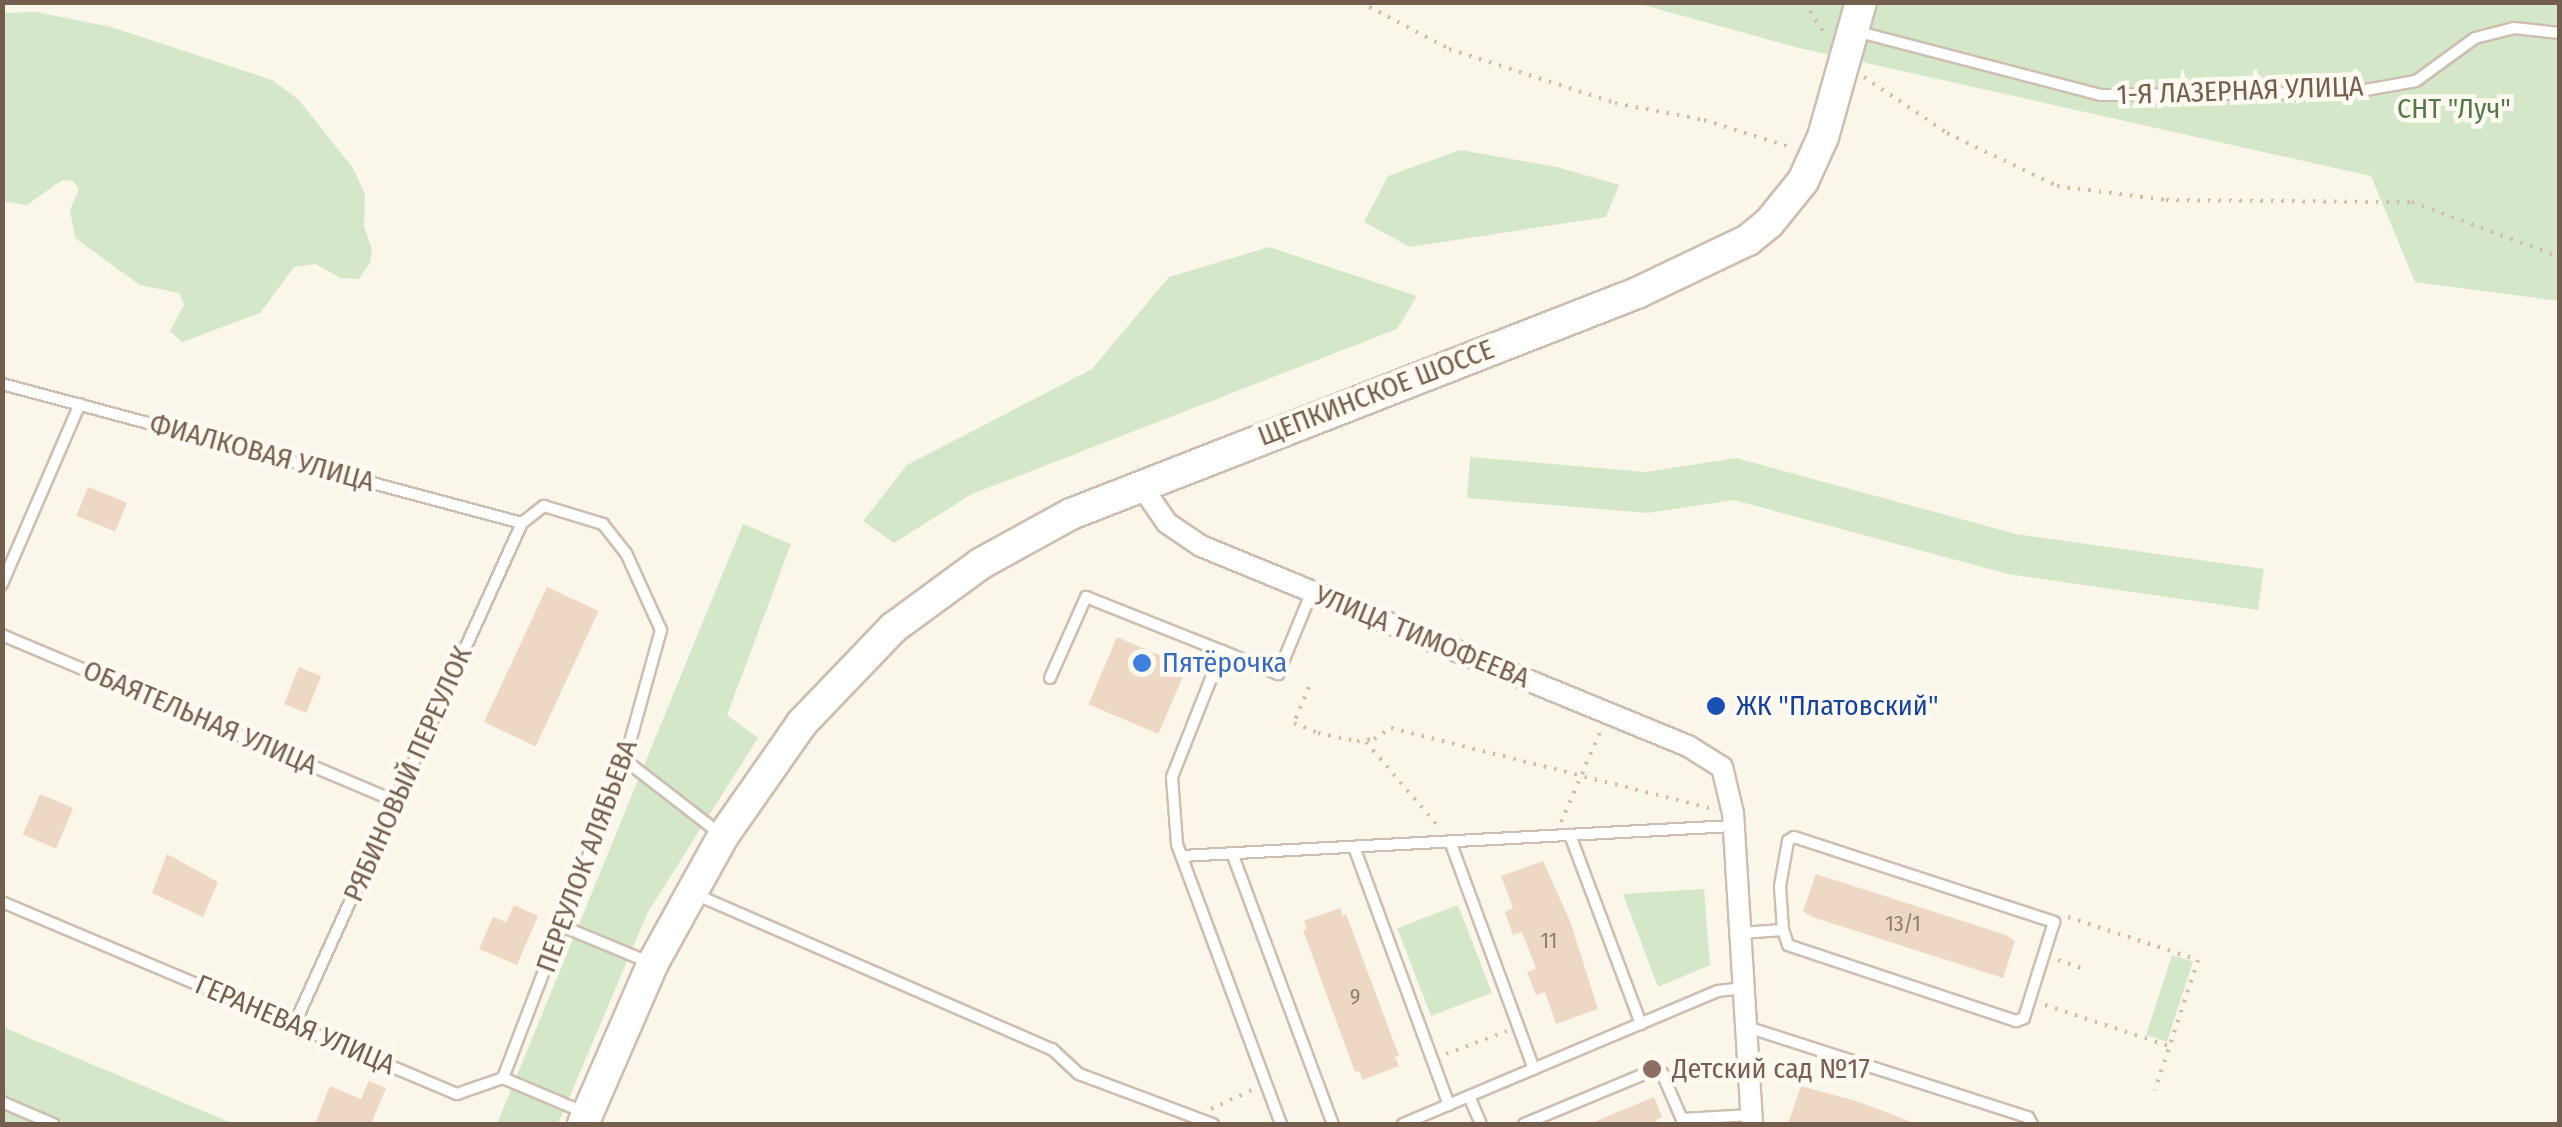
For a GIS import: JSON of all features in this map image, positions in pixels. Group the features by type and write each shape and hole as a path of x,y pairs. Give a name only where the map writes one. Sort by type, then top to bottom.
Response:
{"main road":[{"name":"ЩЕПКИНСКОЕ ШОССЕ","path":"723,836 802,722 848,670 937,593 1026,537 1140,484 1688,272 1769,223 1803,181 1815,155 1858,17"},
{"path":"585,1119 653,963 723,836"}],"street":[{"name":"УЛИЦА ТИМОФЕЕВА","path":"1140,484 1158,512 1181,534 1688,746 1722,767 1733,819"},
{"path":"1733,819 1751,1120"}],"lane":[{"name":"1-Я ЛАЗЕРНАЯ УЛИЦА","path":"1858,17 2100,96 2349,92 2416,81 2475,38 2514,28 2560,33"},
{"name":"ФИАЛКОВАЯ УЛИЦА","path":"2,384 522,522"},
{"path":"2,584 80,404"},
{"name":"ПЕРЕУЛОК АЛЯБЬЕВА","path":"503,1078 625,760 661,630 626,553 603,524 544,506 522,522"},
{"name":"РЯБИНОВЫЙ ПЕРЕУЛОК","path":"294,1025 522,522"},
{"path":"1050,678 1086,597 1278,674 1312,591"},
{"name":"ОБАЯТЕЛЬНАЯ УЛИЦА","path":"2,634 397,802"},
{"path":"1222,650 1172,772 1177,844 1281,1124"},
{"path":"625,760 723,836"},
{"path":"1182,856 1556,836 1733,819"},
{"path":"1570,835 1641,1024"},
{"path":"1794,837 2054,922 2024,1018 2016,1021 1788,945 1783,930 1780,886 1788,841 1794,837"},
{"path":"1450,841 1534,1069"},
{"path":"1354,846 1449,1105"},
{"path":"1232,853 1332,1124"},
{"path":"691,892 1052,1048 1079,1074 1212,1124"},
{"name":"ГЕРАНЕВАЯ УЛИЦА","path":"2,902 457,1094 503,1078"},
{"path":"564,927 653,963"},
{"path":"1740,933 1783,930"},
{"path":"1403,1124 1718,992 1743,988"},
{"path":"1746,1026 2028,1117 2032,1124"},
{"path":"1524,1124 1654,1070 1662,1073 1683,1122 1751,1120"},
{"path":"503,1078 585,1119"},
{"path":"1470,1096 1481,1124"},
{"path":"2,1102 53,1124"}],"path":[{"path":"1360,2 1448,49 1615,102 1704,120 1815,155"},
{"path":"1846,65 1946,133 2057,186 2166,200 2412,202 2560,257"},
{"path":"1309,686 1294,723 1336,738 1365,740 1391,728 1733,819"},
{"path":"1556,836 1608,714"},
{"path":"1365,740 1450,841"},
{"path":"2054,922 2068,917 2198,960 2154,1090"},
{"path":"2044,955 2087,970"},
{"path":"2043,1004 2169,1046"},
{"path":"1432,1059 1519,1026"},
{"path":"1194,1118 1266,1083"}],"green space":[{"name":"СНТ \"Луч\"","path":"1636,3 2559,3 2559,301 2415,282 2371,176 1799,48"},
{"path":"36,12 111,27 272,80 298,99 353,168 365,194 364,227 372,249 370,263 359,279 340,278 316,264 294,267 260,313 182,342 170,331 184,305 179,293 140,285 75,238 70,210 79,189 73,181 62,180 27,205 3,201 3,13"},
{"path":"1460,150 1557,167 1619,185 1606,217 1410,247 1364,222 1388,176"},
{"path":"1269,247 1417,296 1397,329 972,494 894,543 863,521 907,465 1092,369 1169,277"},
{"path":"1470,457 1646,472 1736,458 2016,534 2264,569 2258,610 2008,574 1734,500 1647,513 1467,498"},
{"path":"743,524 791,544 727,715 758,738 648,912 558,1124 497,1124"},
{"path":"1704,889 1710,965 1658,987 1623,894"},
{"path":"1458,905 1492,993 1431,1016 1397,928"},
{"path":"2172,955 2193,962 2167,1042 2146,1035"},
{"path":"3,1027 234,1124 3,1124"}],"building":[{"path":"88,487 127,503 115,531 76,516"},
{"path":"547,587 599,611 536,746 484,722"},
{"path":"1117,637 1187,667 1158,734 1088,704"},
{"path":"299,667 321,676 306,713 284,704"},
{"path":"40,794 73,808 56,849 23,835"},
{"path":"167,854 218,882 203,917 152,893"},
{"path":"1543,861 1570,921 1598,1009 1556,1024 1545,992 1536,995 1527,972 1536,969 1522,932 1513,935 1505,912 1513,908 1501,876"},
{"path":"1816,874 2006,935 2015,941 2003,978 1812,917 1803,911"},
{"path":"514,905 538,916 517,965 479,949 493,917 506,922"},
{"path":"1340,908 1343,916 1346,914 1399,1056 1395,1057 1399,1066 1363,1080 1359,1071 1355,1072 1303,930 1307,929 1304,921"},
{"path":"369,1081 386,1088 371,1124 315,1124 330,1086 361,1099"},
{"path":"1801,1086 1859,1102 1917,1124 1788,1124"},
{"path":"1654,1097 1662,1117 1656,1120 1658,1124 1589,1124"}],"place":[{"name":"Пятёрочка","path":"1142,663"},
{"name":"ЖК \"Платовский\"","path":"1716,706"},
{"name":"Детский сад №17","path":"1652,1069"}]}
